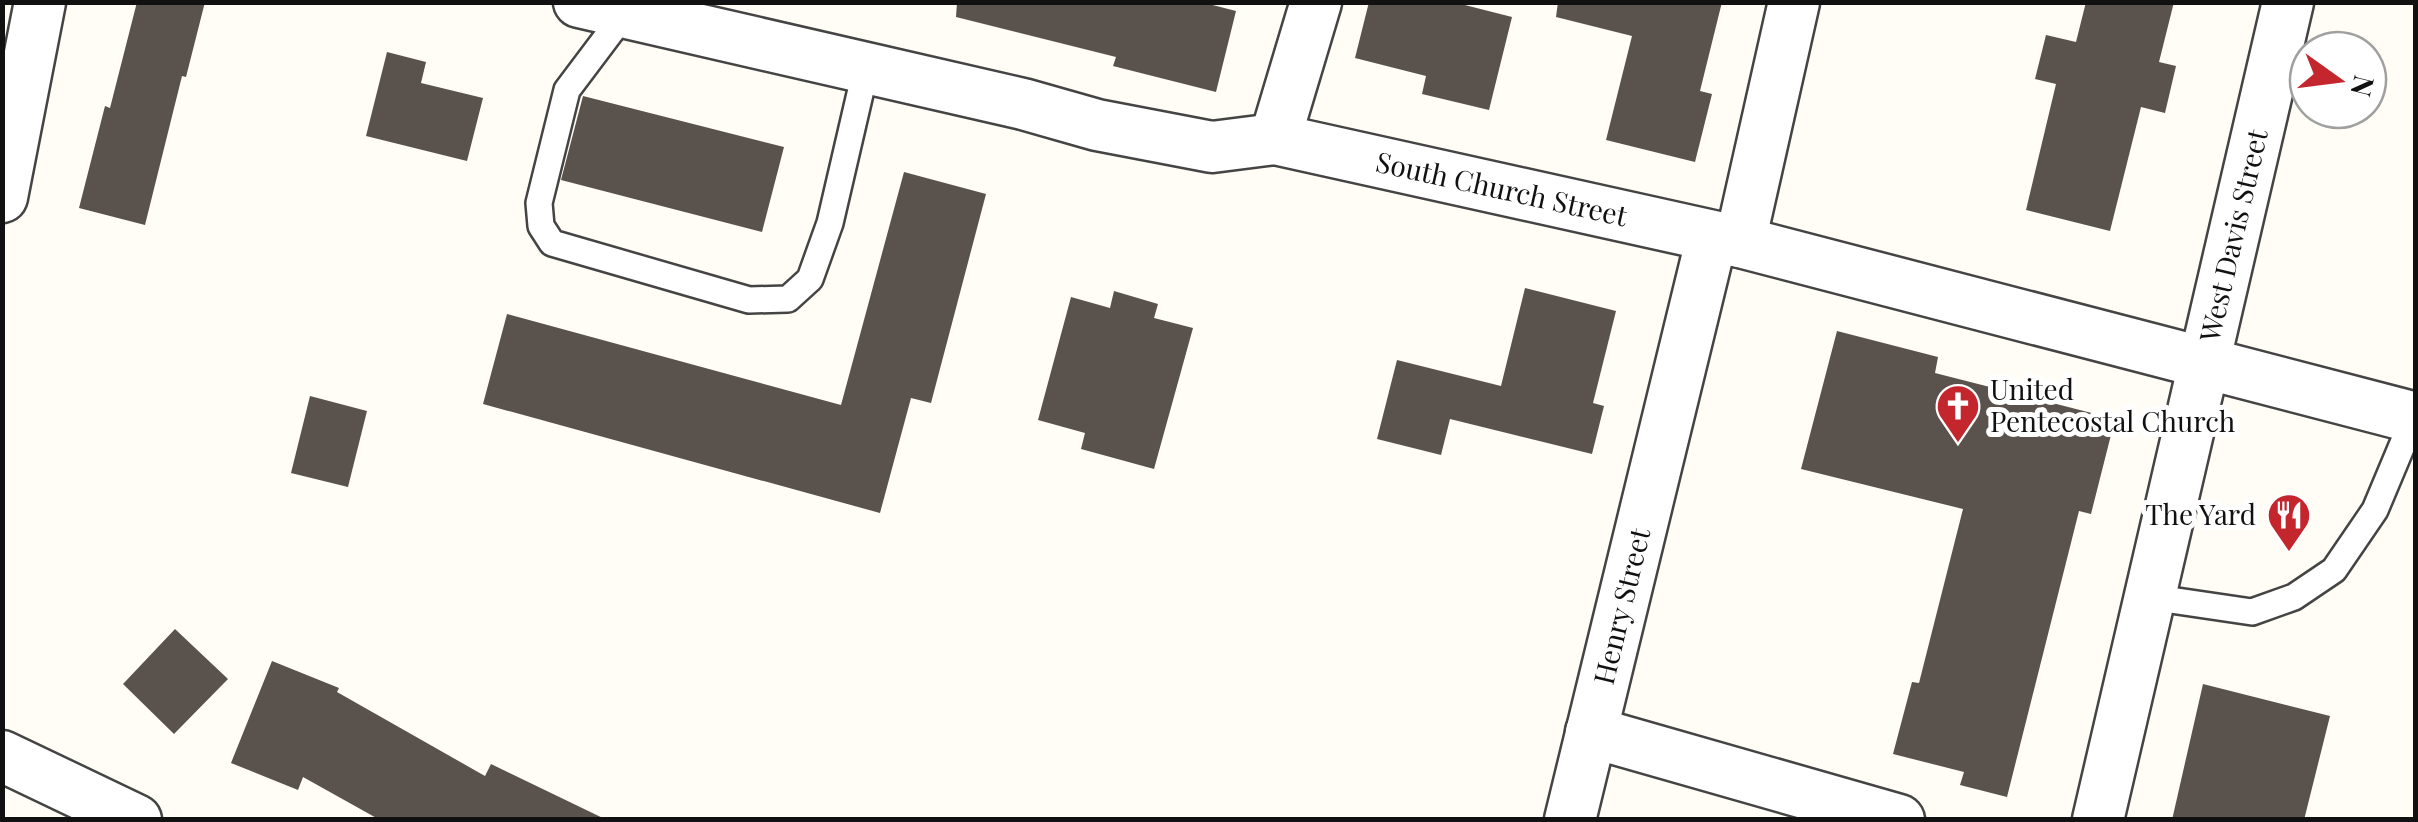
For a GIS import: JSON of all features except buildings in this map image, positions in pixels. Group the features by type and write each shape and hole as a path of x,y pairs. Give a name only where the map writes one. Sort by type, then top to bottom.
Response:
{"street":[{"path":"5,169 40,2"},
{"path":"1275,139 1316,2"},
{"path":"1726,240 1794,2"},
{"name":"West Davis Street","path":"2098,820 2288,2"},
{"name":"South Church Street","path":"602,8 1022,104 1097,125 1212,146 1275,139 1726,240 2415,418"},
{"name":"Henry Street","path":"1570,820 1673,392 1726,240"},
{"path":"1591,732 1899,820"},
{"path":"2,756 136,820"}],"lane":[{"path":"602,8 567,90 539,203 542,226 552,243 749,300 788,300 810,279 830,223 866,68"},
{"path":"2150,597 2252,612 2294,597 2334,570 2375,510 2415,418"}],"place":[{"name":"United Pentecostal Church","path":"1958,444"},
{"name":"The Yard","path":"2289,553"}]}
